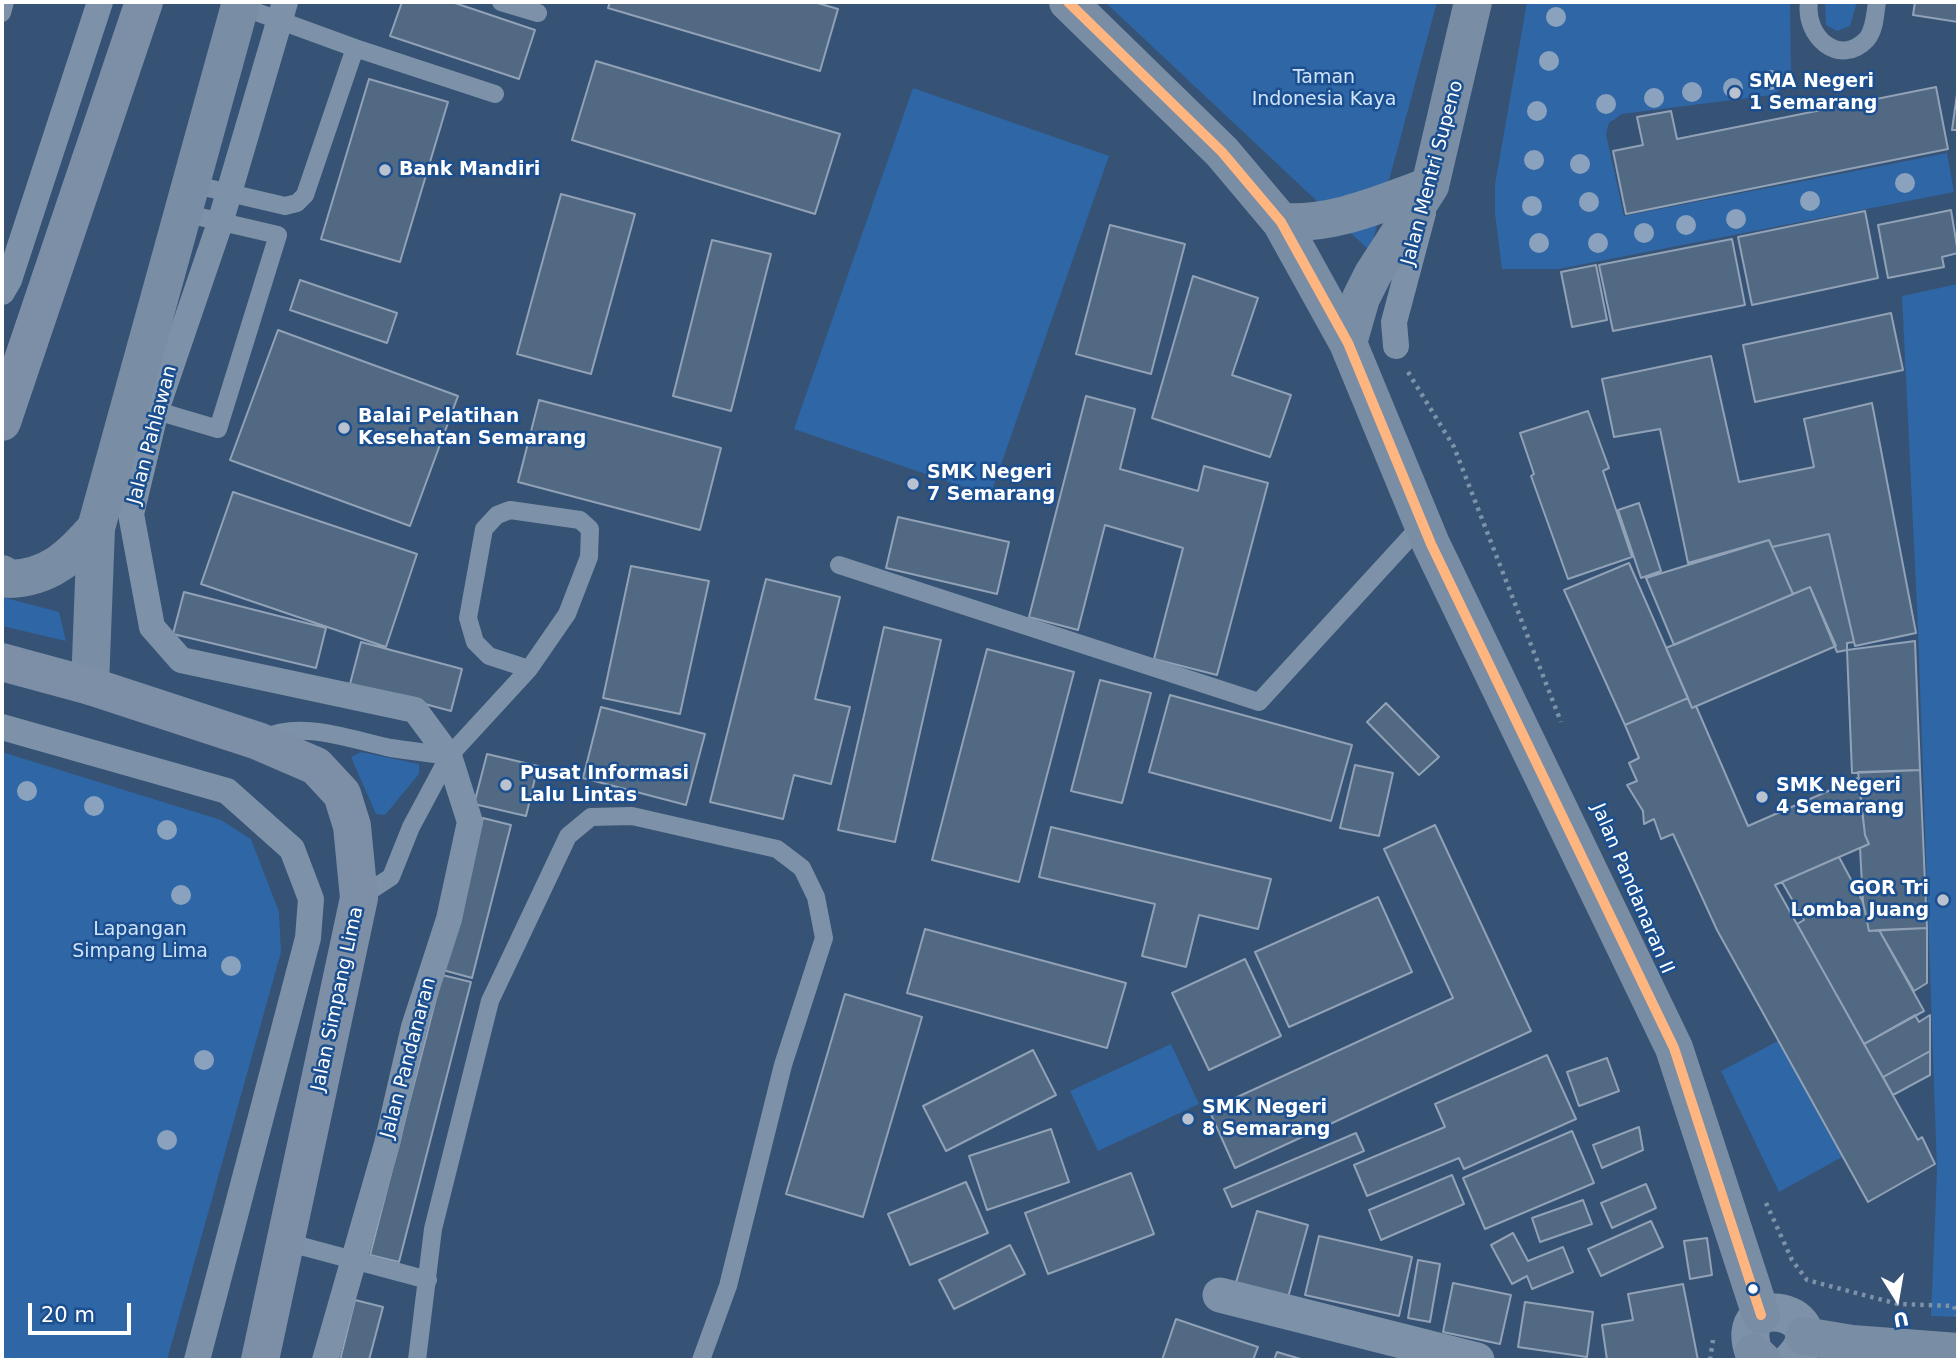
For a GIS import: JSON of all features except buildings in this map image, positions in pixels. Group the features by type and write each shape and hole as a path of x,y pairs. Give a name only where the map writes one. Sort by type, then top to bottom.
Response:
{"main road":[{"path":"2,422 144,2"},
{"path":"1068,2 1223,152 1281,222 1348,343"},
{"name":"Jalan Mentri Supeno","path":"1348,343 1361,298 1373,274 1430,186 1476,2"},
{"name":"Jalan Pahlawan","path":"90,685 96,528 143,407 187,198 240,4"},
{"path":"1281,222 1309,223 1348,216 1430,186"},
{"name":"Jalan Pandanaran II","path":"1348,343 1431,544 1674,1048 1761,1315"},
{"path":"2,574 9,579 43,574 73,555 96,528"},
{"name":"Jalan Simpang Lima","path":"2,662 90,685 258,741 316,766 342,794 352,826 359,898 260,1360"},
{"path":"1798,1348 1852,1344 1958,1352"}],"street":[{"path":"2,290 9,280 100,2"},
{"name":"Jalan Mentri Supeno","path":"1396,346 1394,322 1476,2"},
{"name":"Jalan Pahlawan","path":"282,11 220,222 143,407 131,514 152,627 181,660 415,710 450,756"},
{"path":"2,727 227,791 292,849 311,899 308,938 197,1360"},
{"name":"Jalan Pandanaran","path":"326,1360 387,1144 414,1027 449,919 470,822 450,756"},
{"path":"1220,1295 1477,1360"},
{"path":"1758,1357 1749,1340 1752,1326 1761,1315 1774,1310 1788,1313 1799,1322 1798,1348"}],"lane":[{"path":"2,13 5,2"},
{"path":"501,2 538,13"},
{"path":"1809,2 1807,16 1814,35 1826,45 1841,49 1857,46 1868,38 1873,27 1877,2"},
{"path":"240,4 282,11 355,48 495,94"},
{"path":"187,198 228,192 285,206 297,203 306,195 355,48"},
{"path":"143,407 218,429 278,235 220,222 187,198"},
{"path":"2,290 44,298"},
{"path":"359,898 391,877 411,827 450,756 529,669 567,614 589,557 592,542 590,529 580,520 510,510 497,515 484,529 468,618 475,642 489,656 529,669"},
{"path":"839,565 1259,702 1413,534 1431,544"},
{"path":"258,741 277,732 320,733 450,756"},
{"path":"417,1360 433,1229 490,1001 568,836 591,817 632,816 777,849 803,868 816,897 824,938 783,1065 728,1286 702,1360"},
{"path":"286,1242 428,1280"}],"path":[{"path":"1396,346 1420,395 1454,447 1566,735"},
{"path":"1765,1200 1792,1260 1807,1280 1898,1304 1954,1306 1958,1320"}],"green space":[{"name":"Taman Indonesia Kaya","path":"1105,2 1437,2 1370,251"},
{"path":"1527,2 1790,2 1791,73 1786,86 1772,95 1622,114 1609,123 1606,134 1624,216 1947,153 1954,192 1559,269 1502,269 1495,214 1495,184"},
{"path":"1825,2 1857,2 1850,26 1837,31 1826,25"},
{"path":"913,88 1109,156 990,496 794,429"},
{"name":"GOR Tri Lomba Juang","path":"1958,284 1958,1317 1931,1316 1937,1171 1918,629 1902,296"},
{"path":"2,597 59,612 66,641 2,626"},
{"name":"Lapangan Simpang Lima","path":"2,752 221,820 251,839 279,912 281,952 167,1360 2,1360"},
{"path":"361,752 419,764 419,774 385,815 376,814 351,757"},
{"path":"1778,1041 1842,1157 1779,1192 1721,1071"},
{"path":"1171,1044 1199,1104 1098,1151 1070,1091"}],"transit line":[{"path":"1068,2 1222,152 1281,222 1348,343 1431,544 1674,1048 1761,1315"}],"place":[{"name":"SMA Negeri 1 Semarang","path":"1735,93"},
{"name":"Bank Mandiri","path":"385,170"},
{"name":"Balai Pelatihan Kesehatan Semarang","path":"344,428"},
{"name":"SMK Negeri 7 Semarang","path":"913,484"},
{"name":"Pusat Informasi Lalu Lintas","path":"506,785"},
{"name":"SMK Negeri 4 Semarang","path":"1762,797"},
{"name":"GOR Tri Lomba Juang","path":"1943,900"},
{"name":"SMK Negeri 8 Semarang","path":"1188,1119"}]}
